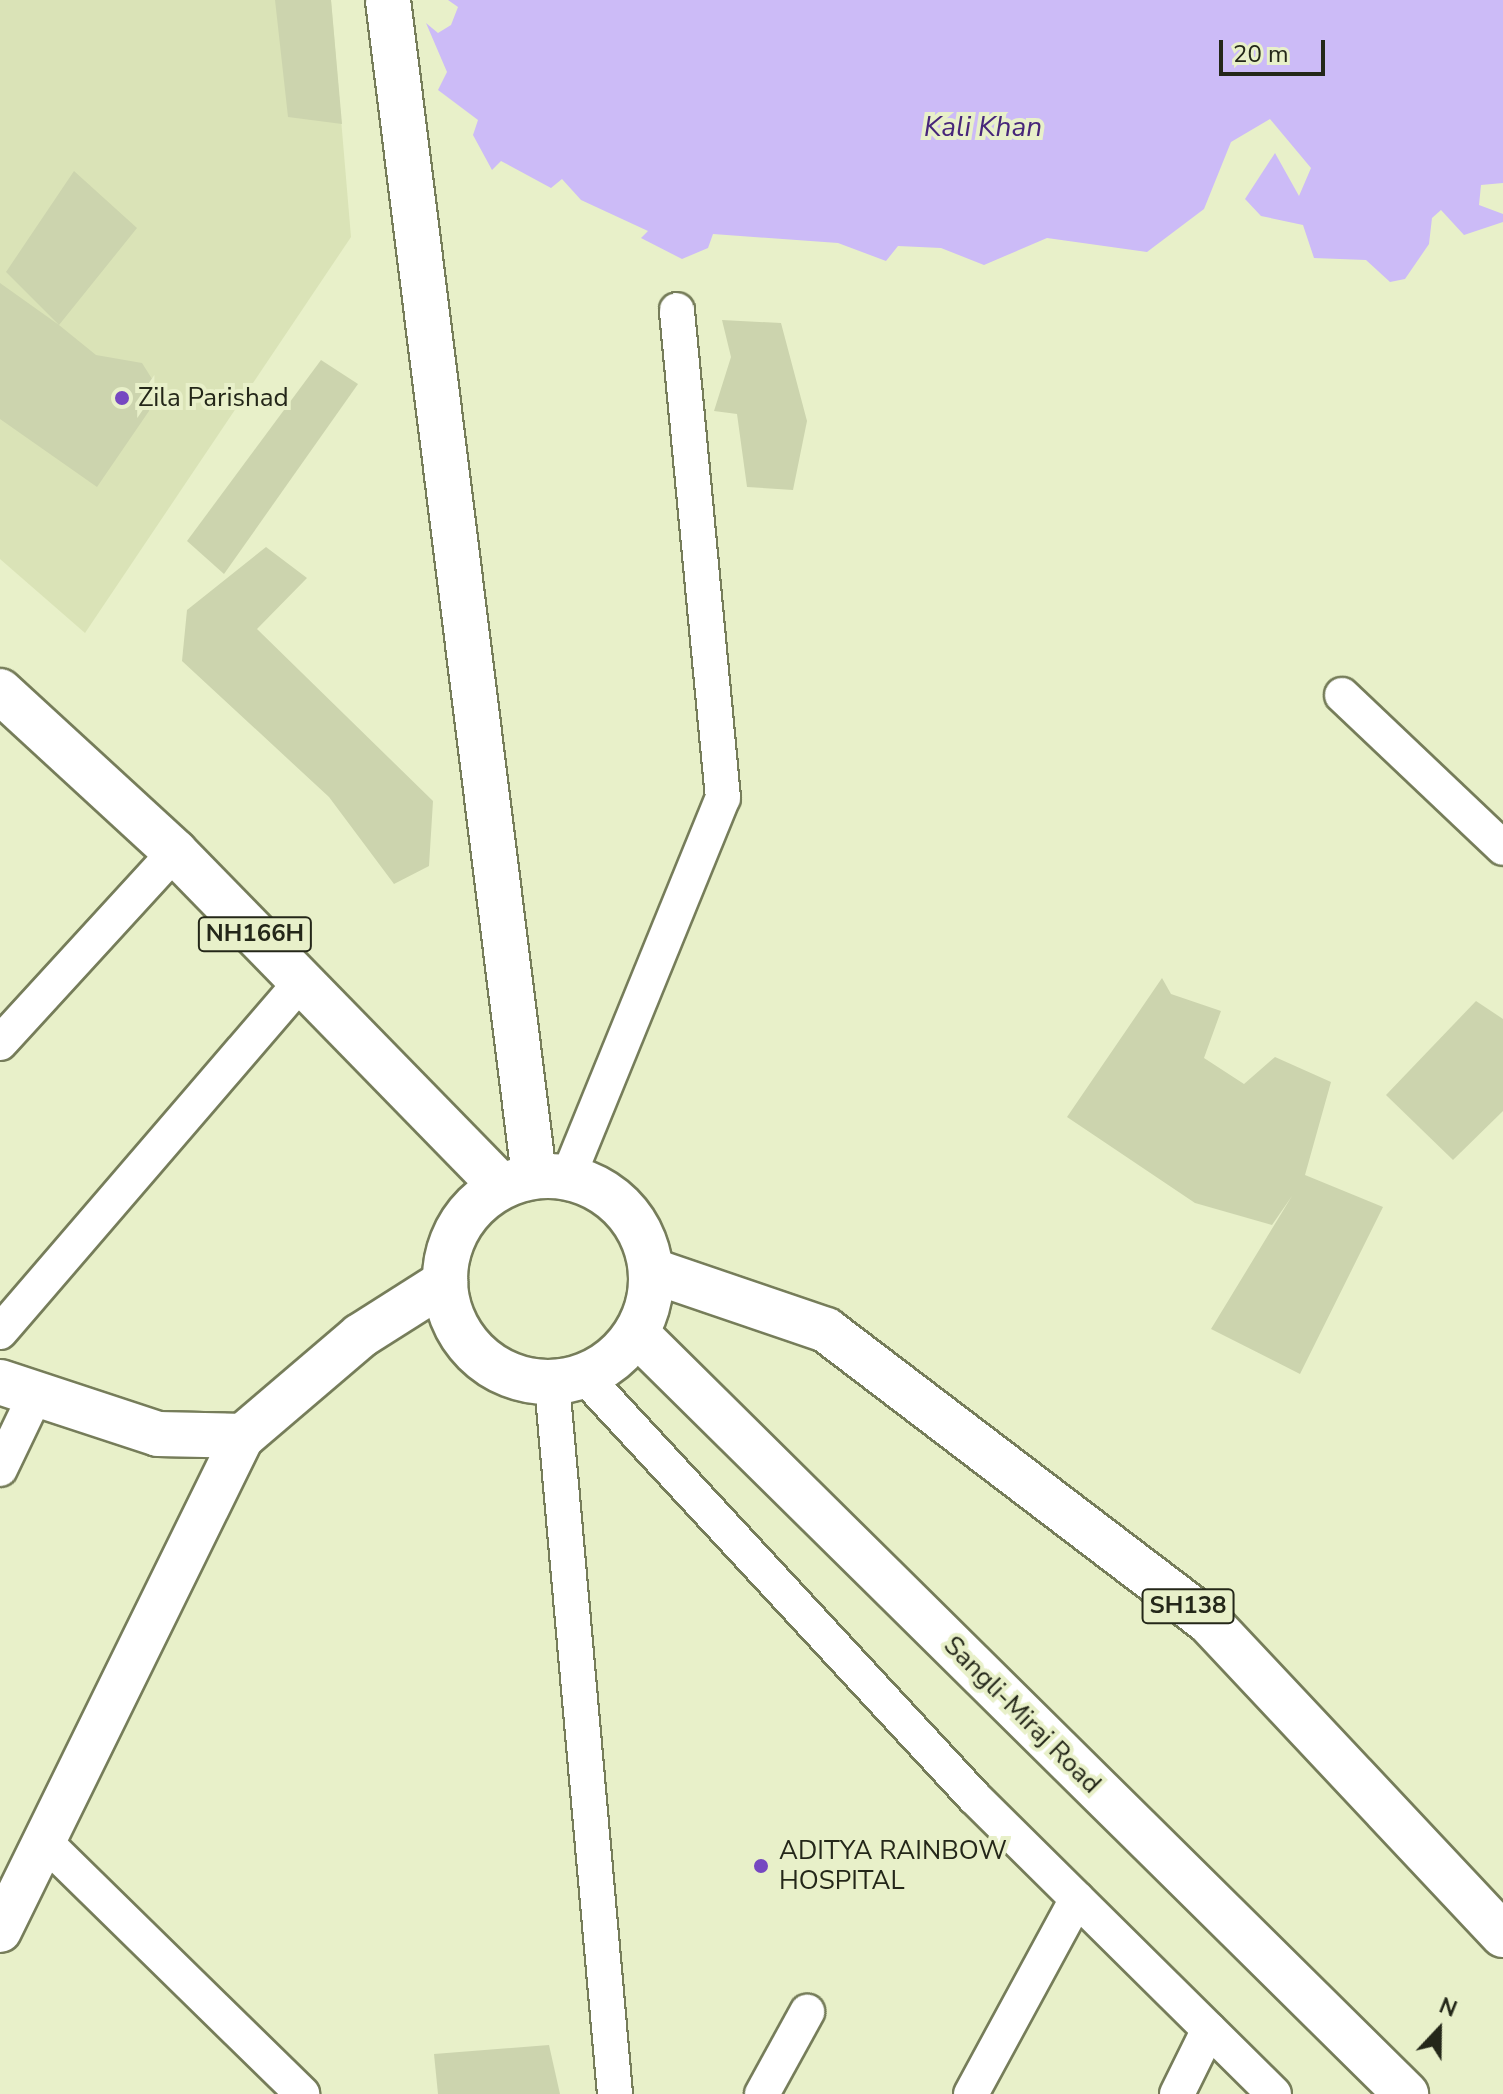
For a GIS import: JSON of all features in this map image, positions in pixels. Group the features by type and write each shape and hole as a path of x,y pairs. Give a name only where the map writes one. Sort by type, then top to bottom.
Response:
{"main road":[{"path":"388,0 534,1180"},
{"name":"NH166H","path":"0,691 175,852 301,982 534,1180"},
{"path":"534,1180 627,1210 653,1271 638,1335 569,1381 485,1363 461,1338 445,1282 453,1236 473,1207 534,1180"},
{"name":"SH138","path":"653,1271 826,1330 1210,1623 1503,1935"},
{"path":"18,1389 158,1434 243,1436 360,1336 445,1282"},
{"name":"Sangli-Miraj Road","path":"638,1335 1406,2094"}],"street":[{"path":"534,1180 723,798 677,310"},
{"path":"1342,695 1503,848"},
{"path":"0,1043 175,852"},
{"path":"0,1332 301,982"},
{"path":"569,1381 1077,1899 1274,2094"},
{"path":"569,1381 615,2094"},
{"path":"0,1469 18,1389"},
{"path":"0,1931 243,1436"},
{"path":"43,1840 302,2094"},
{"path":"971,2094 1077,1899"},
{"path":"762,2094 807,2012"},
{"path":"1177,2094 1209,2029"}],"shaded area":[{"name":"Zila Parishad","path":"0,0 331,0 351,237 85,633 0,559"}],"water":[{"name":"Kali Khan","path":"448,0 1503,0 1503,183 1481,185 1479,205 1503,214 1503,222 1464,235 1441,210 1432,218 1429,244 1405,279 1390,282 1366,260 1314,258 1303,225 1261,216 1245,199 1275,153 1299,196 1311,168 1270,119 1231,142 1204,209 1147,252 1047,238 984,265 941,248 898,246 886,261 838,243 713,234 708,248 682,259 641,238 648,231 581,200 562,179 551,188 501,161 492,170 473,135 478,120 438,90 447,72 426,23 438,33 451,25 458,7"}],"building":[{"path":"275,0 331,0 342,124 288,117"},
{"path":"74,171 137,228 59,325 6,272"},
{"path":"0,283 96,355 142,363 154,382 149,411 97,487 0,419"},
{"path":"722,320 781,323 807,421 793,490 747,487 737,414 714,411 731,357"},
{"path":"321,360 358,384 224,574 187,541"},
{"path":"266,547 307,578 257,629 433,801 429,866 394,884 329,797 182,661 187,610"},
{"path":"1162,978 1171,994 1221,1011 1204,1058 1244,1084 1275,1057 1331,1082 1305,1175 1383,1207 1300,1374 1211,1329 1292,1196 1272,1225 1195,1203 1067,1117"},
{"path":"1476,1001 1503,1019 1503,1111 1453,1160 1386,1095"},
{"path":"549,2045 560,2094 438,2094 434,2054"}],"place":[{"name":"Zila Parishad","path":"122,398"},
{"name":"ADITYA RAINBOW HOSPITAL","path":"761,1866"}]}
